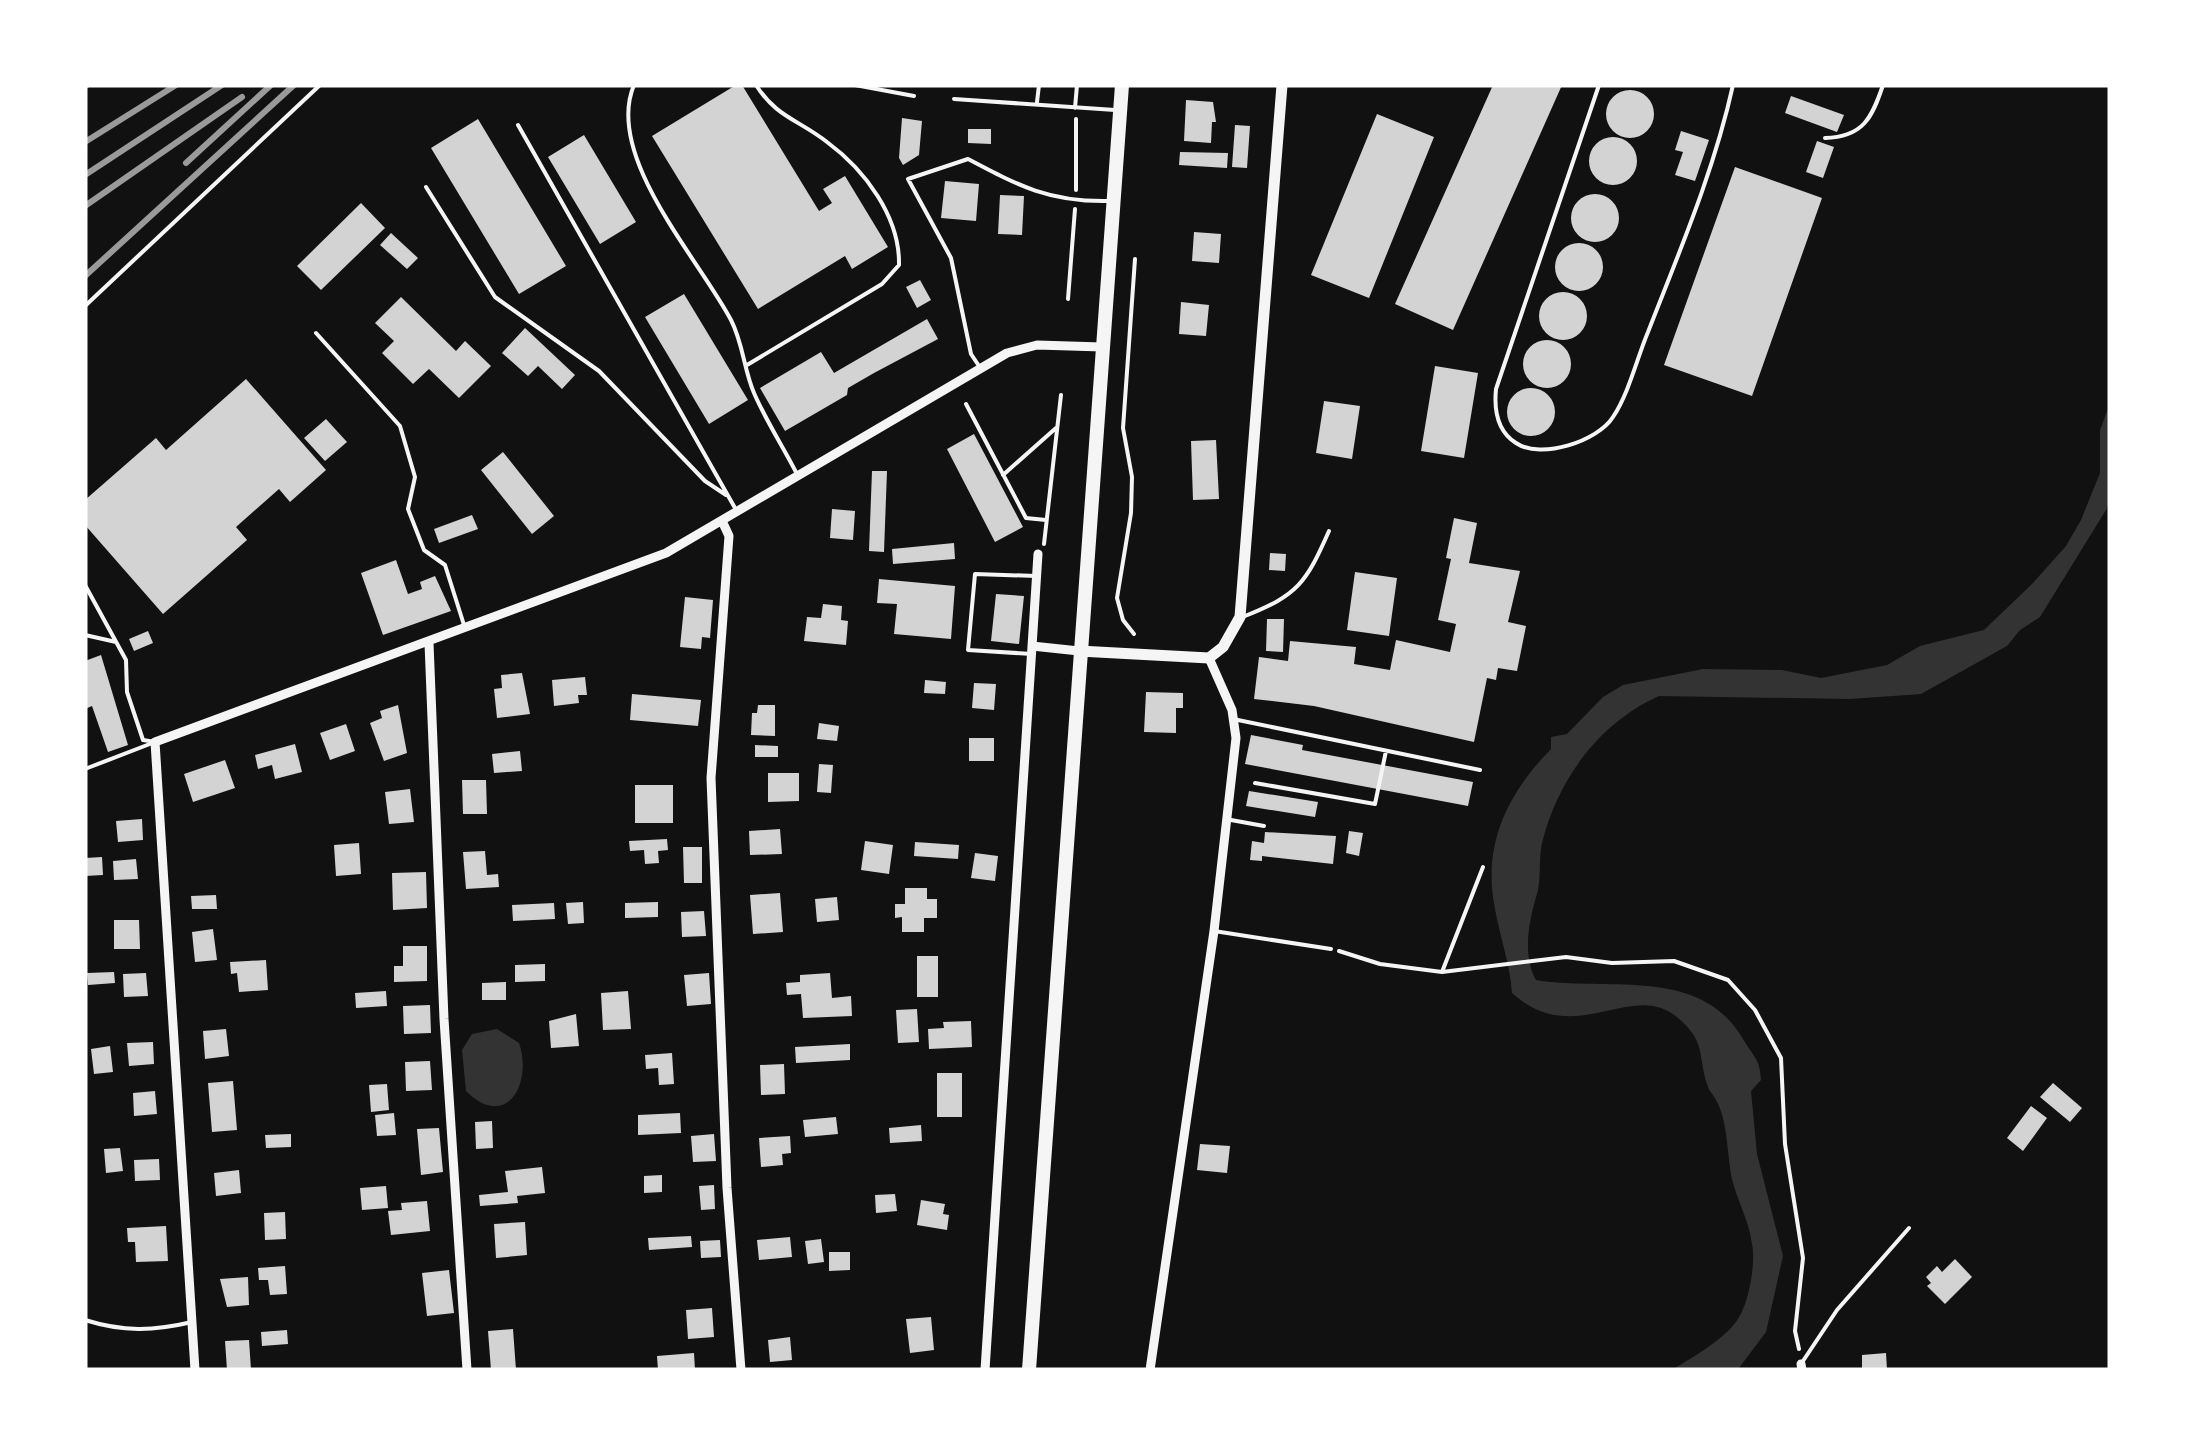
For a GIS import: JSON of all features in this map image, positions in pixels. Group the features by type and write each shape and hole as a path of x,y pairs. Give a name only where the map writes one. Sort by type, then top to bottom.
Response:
{"main road":[{"path":"1029,1370 1122,85"}],"street":[{"path":"1032,651 1209,658 1223,647 1240,617 1282,85"},
{"path":"195,1370 156,742 624,571 722,522 1006,353 1037,345 1102,347"},
{"path":"722,522 729,536 711,778 727,1188 741,1370"},
{"path":"985,1370 1038,554"},
{"path":"429,644 444,1019 467,1370"},
{"path":"1150,1370 1214,931 1236,738 1233,718 1209,658"}],"lane":[{"path":"634,85 626,105 629,139 669,224 731,320 753,392 798,476"},
{"path":"747,365 882,284 900,265 900,244 888,215 862,176 830,143 771,109 756,85"},
{"path":"855,85 914,96"},
{"path":"1038,102 1039,85"},
{"path":"1075,108 1076,85"},
{"path":"1599,85 1496,389 1498,419 1504,431 1514,442 1538,450 1570,444 1613,419 1718,150 1733,85"},
{"path":"1825,138 1847,138 1870,122 1882,85"},
{"path":"954,98 1120,110"},
{"path":"518,126 615,301 686,414 738,512"},
{"path":"980,368 971,354 951,258 908,178 968,159 1032,194 1075,202 1113,201"},
{"path":"426,187 495,297 600,371 705,481 727,496"},
{"path":"316,333 400,426 415,478 408,509 424,550 444,565 466,630"},
{"path":"1240,617 1287,599 1312,568 1329,532"},
{"path":"1032,651 968,650 975,574 1036,576"},
{"path":"85,584 126,660 134,722 143,740 156,742"},
{"path":"85,636 116,642"},
{"path":"1233,718 1480,770"},
{"path":"85,769 156,742"},
{"path":"1255,783 1375,804 1386,750"},
{"path":"1226,820 1264,826"},
{"path":"1214,931 1331,949"},
{"path":"1802,1367 1838,1310 1909,1228"},
{"path":"85,1320 112,1329 155,1330 192,1322"}],"path":[{"path":"85,306 320,85"},
{"path":"1068,299 1079,143 1075,108"},
{"path":"1134,634 1122,620 1117,598 1130,522 1132,477 1123,428 1135,260"},
{"path":"1038,554 1044,546 1061,395"},
{"path":"966,404 1026,518 1046,520"},
{"path":"1004,475 1058,427"},
{"path":"1052,484 1056,492"},
{"path":"1123,520 1130,522"},
{"path":"1442,972 1483,866"},
{"path":"1331,949 1380,964 1442,972 1546,959 1674,961 1696,965 1728,980 1772,1035 1781,1058 1785,1144 1803,1258 1795,1331 1802,1367"}],"shaded area":[{"path":"2110,403 2110,499 2106,510 2040,617 2020,630 2007,646 1921,694 1850,699 1659,696 1637,707 1600,738 1570,775 1549,819 1529,928 1529,960 1536,980 1650,986 1702,1000 1725,1016 1755,1058 1760,1073 1761,1080 1751,1091 1757,1154 1783,1256 1766,1332 1739,1368 1672,1370 1708,1348 1732,1327 1742,1312 1751,1282 1752,1244 1732,1179 1721,1112 1708,1087 1697,1041 1677,1017 1659,1007 1641,1005 1580,1016 1558,1015 1535,1009 1512,993 1492,886 1495,842 1502,822 1522,784 1551,749 1551,737 1567,734 1603,697 1623,685 1703,669 1782,670 1821,678 1887,665 1920,646 1984,630 2066,546 2081,520 2100,473 2100,430"},
{"path":"497,1029 519,1043 522,1073 513,1097 493,1106 466,1091 462,1050 472,1034"}],"building":[{"path":"742,85 819,211 832,203 823,189 845,176 888,247 852,269 845,256 758,309 652,136"},
{"path":"1493,85 1562,85 1453,330 1395,304"},
{"path":"1630,90 1647,97 1654,114 1647,131 1630,138 1613,131 1606,114 1613,97"},
{"path":"1791,96 1844,115 1837,132 1785,113"},
{"path":"1186,100 1213,102 1216,122 1212,122 1211,143 1184,141"},
{"path":"1377,114 1434,137 1369,298 1311,275"},
{"path":"902,118 922,121 919,155 903,165 899,158"},
{"path":"478,119 566,266 519,294 431,148"},
{"path":"1235,125 1250,126 1247,168 1232,167"},
{"path":"968,129 991,129 991,144 968,143"},
{"path":"1681,131 1709,140 1695,181 1675,175 1683,152 1675,150"},
{"path":"584,135 636,222 600,244 548,157"},
{"path":"1613,137 1630,144 1637,161 1630,178 1613,185 1596,178 1589,161 1596,144"},
{"path":"1817,141 1834,147 1823,178 1806,172"},
{"path":"1180,152 1228,153 1227,168 1179,165"},
{"path":"1735,167 1822,198 1752,396 1664,365"},
{"path":"945,181 979,184 976,221 941,218"},
{"path":"1595,194 1612,201 1619,218 1612,235 1595,242 1578,235 1571,218 1578,201"},
{"path":"1000,195 1024,196 1022,235 998,234"},
{"path":"361,203 385,228 321,290 297,266"},
{"path":"1194,232 1221,234 1219,263 1192,261"},
{"path":"391,233 418,258 407,269 380,245"},
{"path":"1579,243 1596,250 1603,267 1596,284 1579,291 1562,284 1555,267 1562,250"},
{"path":"920,280 931,300 917,308 906,287"},
{"path":"1563,292 1580,299 1587,316 1580,333 1563,340 1546,333 1539,316 1546,299"},
{"path":"684,294 748,400 709,424 645,317"},
{"path":"401,297 456,351 465,341 491,366 459,398 429,369 413,384 382,353 394,341 375,323"},
{"path":"1181,302 1209,305 1206,336 1179,334"},
{"path":"927,319 938,339 848,388 847,395 785,431 760,388 821,352 834,373"},
{"path":"525,328 575,375 562,389 538,366 528,376 502,353"},
{"path":"1547,340 1564,347 1571,364 1564,381 1547,388 1530,381 1523,364 1530,347"},
{"path":"1435,366 1478,373 1464,458 1421,451"},
{"path":"246,379 326,470 290,502 279,489 236,527 247,540 163,614 85,525 85,500 156,438 166,450"},
{"path":"1531,388 1548,395 1555,412 1548,429 1531,436 1514,429 1507,412 1514,395"},
{"path":"1324,401 1360,406 1352,459 1316,453"},
{"path":"326,419 347,442 325,461 304,438"},
{"path":"974,434 1023,527 995,542 947,449"},
{"path":"1216,440 1219,499 1193,500 1191,441"},
{"path":"503,452 554,516 532,534 481,470"},
{"path":"872,471 887,471 884,552 869,551"},
{"path":"832,509 855,511 853,540 830,538"},
{"path":"472,515 478,529 439,543 434,529"},
{"path":"1454,518 1477,523 1469,563 1520,571 1508,622 1526,626 1517,671 1498,668 1496,680 1487,678 1474,742 1314,706 1254,699 1259,657 1288,661 1290,641 1356,647 1354,664 1390,670 1396,640 1450,652 1456,624 1438,620 1451,559 1446,558"},
{"path":"954,543 955,559 893,564 892,549"},
{"path":"1270,553 1286,554 1285,571 1269,570"},
{"path":"396,560 408,594 422,589 420,582 435,576 451,611 383,635 361,573"},
{"path":"1355,572 1397,578 1389,636 1347,630"},
{"path":"879,579 955,586 951,639 894,634 897,604 877,603"},
{"path":"996,594 1024,596 1019,644 991,641"},
{"path":"685,597 713,600 710,638 702,637 701,649 680,647"},
{"path":"823,604 842,606 841,620 848,621 846,645 804,641 807,617 821,618"},
{"path":"1267,619 1284,619 1283,652 1266,651"},
{"path":"148,631 153,643 134,651 129,639"},
{"path":"101,655 128,745 108,752 92,706 85,709 85,661"},
{"path":"522,673 530,714 497,718 494,689 502,688 501,675"},
{"path":"585,677 587,695 578,695 579,703 554,706 552,680"},
{"path":"925,680 946,682 945,694 924,693"},
{"path":"974,683 996,684 994,710 972,708"},
{"path":"1146,692 1183,693 1183,708 1176,708 1176,733 1144,732"},
{"path":"632,694 701,700 698,726 630,720"},
{"path":"398,705 407,753 384,761 370,723 382,718 380,711"},
{"path":"758,705 775,705 775,736 751,735 752,713 757,713"},
{"path":"819,723 839,726 837,741 817,739"},
{"path":"346,724 355,751 330,760 320,733"},
{"path":"1251,735 1303,745 1302,750 1473,782 1468,806 1245,764"},
{"path":"969,738 994,738 994,761 969,761"},
{"path":"295,744 302,772 275,779 272,765 258,769 255,755"},
{"path":"755,745 778,746 778,757 755,757"},
{"path":"520,751 522,771 494,773 492,754"},
{"path":"225,760 235,788 193,802 184,774"},
{"path":"819,764 833,765 831,793 817,792"},
{"path":"768,773 799,773 799,801 768,802"},
{"path":"462,780 486,780 487,814 463,814"},
{"path":"635,785 673,785 673,823 635,823"},
{"path":"410,789 414,822 389,824 385,792"},
{"path":"1249,791 1318,802 1315,817 1246,806"},
{"path":"142,819 143,840 118,842 116,821"},
{"path":"780,829 782,854 750,855 749,831"},
{"path":"1349,831 1363,833 1359,856 1346,853"},
{"path":"1265,832 1336,836 1333,864 1262,856 1262,861 1250,860 1252,841 1264,843"},
{"path":"667,839 668,850 658,851 659,863 645,864 644,850 630,851 629,841"},
{"path":"865,841 893,845 889,874 861,870"},
{"path":"915,842 959,845 958,859 914,856"},
{"path":"359,843 361,874 336,876 334,845"},
{"path":"683,847 702,847 702,883 684,883"},
{"path":"485,851 487,875 498,874 499,887 466,889 463,852"},
{"path":"975,853 998,856 995,881 971,878"},
{"path":"102,857 103,875 85,876 85,858"},
{"path":"136,859 138,879 114,880 113,861"},
{"path":"426,872 427,908 393,910 392,873"},
{"path":"905,888 927,888 927,899 937,899 937,918 924,918 924,932 902,932 902,917 895,918 895,904 905,904"},
{"path":"780,893 783,932 753,934 750,895"},
{"path":"216,895 217,909 192,909 191,896"},
{"path":"837,897 839,920 817,922 815,899"},
{"path":"583,902 584,923 568,924 566,903"},
{"path":"658,902 658,917 625,918 625,903"},
{"path":"554,903 555,919 513,921 512,905"},
{"path":"704,911 706,936 682,937 681,912"},
{"path":"114,920 139,920 140,949 114,949"},
{"path":"213,929 217,960 195,962 192,932"},
{"path":"403,946 427,946 427,981 394,982 394,966 403,966"},
{"path":"917,956 938,956 938,997 917,997"},
{"path":"266,960 268,990 239,992 237,973 231,974 230,962"},
{"path":"545,964 545,981 515,982 515,965"},
{"path":"114,972 115,983 88,985 87,973"},
{"path":"146,973 148,996 124,997 123,974"},
{"path":"709,973 711,1004 687,1006 684,975"},
{"path":"830,973 832,998 851,996 852,1016 803,1018 801,994 787,995 786,983 800,982 800,975"},
{"path":"506,982 506,1000 482,1000 482,983"},
{"path":"386,991 387,1006 356,1008 355,993"},
{"path":"628,991 631,1029 603,1030 601,993"},
{"path":"430,1005 431,1033 404,1034 403,1006"},
{"path":"917,1009 919,1042 898,1043 896,1010"},
{"path":"576,1014 579,1046 551,1048 549,1021"},
{"path":"971,1021 972,1047 929,1049 928,1029 944,1028 943,1022"},
{"path":"226,1029 229,1056 205,1059 203,1031"},
{"path":"153,1042 154,1064 129,1066 127,1043"},
{"path":"850,1044 850,1060 796,1063 795,1047"},
{"path":"110,1046 113,1072 94,1074 91,1049"},
{"path":"672,1053 674,1084 659,1085 658,1068 646,1069 645,1055"},
{"path":"430,1061 432,1090 406,1091 405,1062"},
{"path":"784,1064 785,1094 761,1095 760,1065"},
{"path":"937,1073 962,1073 962,1117 937,1117"},
{"path":"233,1081 237,1130 212,1132 208,1083"},
{"path":"2053,1083 2082,1108 2070,1122 2040,1097"},
{"path":"387,1084 389,1110 371,1112 369,1085"},
{"path":"155,1091 157,1114 134,1116 133,1093"},
{"path":"2031,1106 2047,1118 2023,1151 2007,1138"},
{"path":"394,1113 396,1135 377,1136 375,1115"},
{"path":"680,1113 681,1133 638,1135 638,1115"},
{"path":"836,1117 838,1134 805,1137 803,1120"},
{"path":"492,1121 493,1148 476,1149 475,1122"},
{"path":"921,1125 922,1141 890,1143 889,1128"},
{"path":"439,1128 443,1172 421,1175 417,1129"},
{"path":"291,1134 291,1147 266,1148 265,1135"},
{"path":"714,1134 716,1161 693,1162 691,1136"},
{"path":"790,1136 791,1153 782,1154 783,1165 761,1167 759,1138"},
{"path":"1200,1144 1230,1146 1227,1173 1197,1170"},
{"path":"120,1148 123,1171 106,1173 104,1149"},
{"path":"159,1159 160,1180 135,1181 134,1160"},
{"path":"542,1167 545,1193 517,1196 518,1203 480,1206 479,1195 508,1192 505,1171"},
{"path":"239,1170 241,1193 216,1196 214,1173"},
{"path":"662,1175 662,1192 644,1193 644,1176"},
{"path":"714,1185 715,1209 701,1210 699,1186"},
{"path":"386,1186 388,1208 362,1210 360,1188"},
{"path":"895,1194 897,1211 876,1213 875,1195"},
{"path":"921,1200 945,1204 943,1214 949,1215 947,1230 917,1225"},
{"path":"427,1201 430,1231 391,1235 388,1211 402,1210 401,1203"},
{"path":"285,1212 286,1239 265,1240 264,1213"},
{"path":"525,1222 527,1255 496,1258 494,1224"},
{"path":"166,1226 168,1261 136,1262 135,1242 128,1242 127,1228"},
{"path":"691,1236 692,1247 649,1250 648,1238"},
{"path":"790,1237 792,1257 759,1260 757,1240"},
{"path":"821,1239 824,1262 808,1264 805,1241"},
{"path":"720,1240 721,1257 701,1258 700,1241"},
{"path":"829,1252 850,1252 850,1270 829,1271"},
{"path":"1955,1259 1972,1277 1945,1304 1927,1286 1931,1283 1926,1277 1937,1266 1942,1272"},
{"path":"285,1266 287,1294 270,1295 268,1280 259,1280 258,1268"},
{"path":"449,1270 454,1313 427,1316 422,1273"},
{"path":"248,1277 249,1305 227,1307 220,1279"},
{"path":"712,1308 714,1337 688,1339 686,1310"},
{"path":"931,1317 934,1350 910,1353 906,1319"},
{"path":"513,1329 516,1370 491,1370 488,1331"},
{"path":"287,1330 288,1344 262,1346 261,1332"},
{"path":"790,1337 792,1360 770,1362 768,1340"},
{"path":"249,1340 251,1370 227,1370 225,1341"},
{"path":"694,1353 695,1370 658,1370 657,1356"},
{"path":"1886,1353 1887,1370 1862,1370 1862,1355"}],"railway":[{"path":"85,142 176,85"},
{"path":"85,175 222,85"},
{"path":"186,163 271,85"},
{"path":"85,276 294,85"},
{"path":"85,206 242,97"}]}
